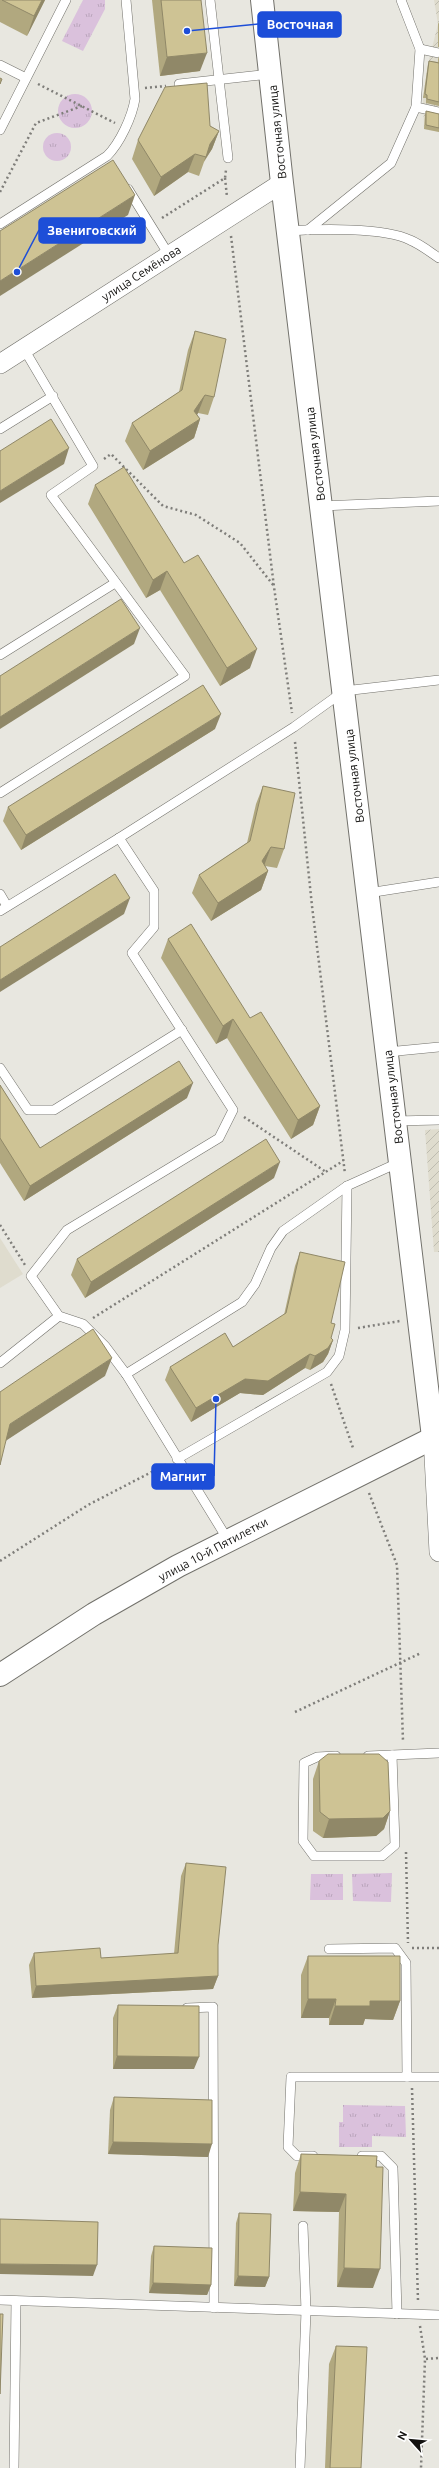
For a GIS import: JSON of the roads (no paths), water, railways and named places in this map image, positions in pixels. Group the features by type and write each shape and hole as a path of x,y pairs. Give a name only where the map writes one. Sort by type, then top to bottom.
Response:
{"main road":[{"name":"Восточная улица","path":"262,0 282,183 298,230 321,506 400,1162 436,1436"},
{"name":"улица 10-й Пятилетки","path":"0,1675 94,1614 228,1540 436,1436"}],"street":[{"name":"улица Семёнова","path":"0,364 282,183"},
{"name":"Восточная улица","path":"436,1436 439,1552"}],"lane":[{"path":"0,130 66,0"},
{"path":"0,224 109,159 134,104 135,90 126,0"},
{"path":"210,0 228,158"},
{"path":"298,230 391,163 416,107 420,49 401,0"},
{"path":"420,49 439,53"},
{"path":"0,65 26,78"},
{"path":"180,84 270,74"},
{"path":"416,107 439,112"},
{"path":"123,181 169,255"},
{"path":"298,230 386,233 410,239 439,258"},
{"path":"0,793 185,676 51,495 94,466 24,349"},
{"path":"0,429 53,396"},
{"path":"321,506 439,501"},
{"path":"0,655 115,583"},
{"path":"0,894 4,908 119,838 294,727 344,691 439,680"},
{"path":"119,838 154,892 154,927 132,952 233,1110 219,1138 67,1230 31,1276 59,1316 83,1324 105,1346 126,1374 228,1540"},
{"path":"368,893 439,882"},
{"path":"0,1068 28,1110 54,1110 182,1030"},
{"path":"387,1052 439,1047"},
{"path":"395,1121 439,1120"},
{"path":"126,1374 242,1302 255,1284 271,1248 283,1231 347,1186 400,1162"},
{"path":"177,1459 327,1372 339,1356 345,1330 347,1186"},
{"path":"0,1363 59,1316"},
{"path":"362,1756 439,1753"},
{"path":"347,1756 317,1757 304,1763 303,1841 314,1856 382,1856 395,1845 392,1755"},
{"path":"329,1949 395,1948 406,1963 410,2077"},
{"path":"178,2008 213,2007 214,2308"},
{"path":"320,2156 297,2156 288,2147 291,2077 439,2077"},
{"path":"351,2156 381,2156 394,2168 397,2314"},
{"path":"300,2468 306,2311 302,2226"},
{"path":"0,2300 439,2315"},
{"path":"14,2468 16,2301"}],"place":[{"name":"Восточная","path":"187,31"},
{"name":"Звениговский","path":"17,272"},
{"name":"Магнит","path":"216,1399"}]}
